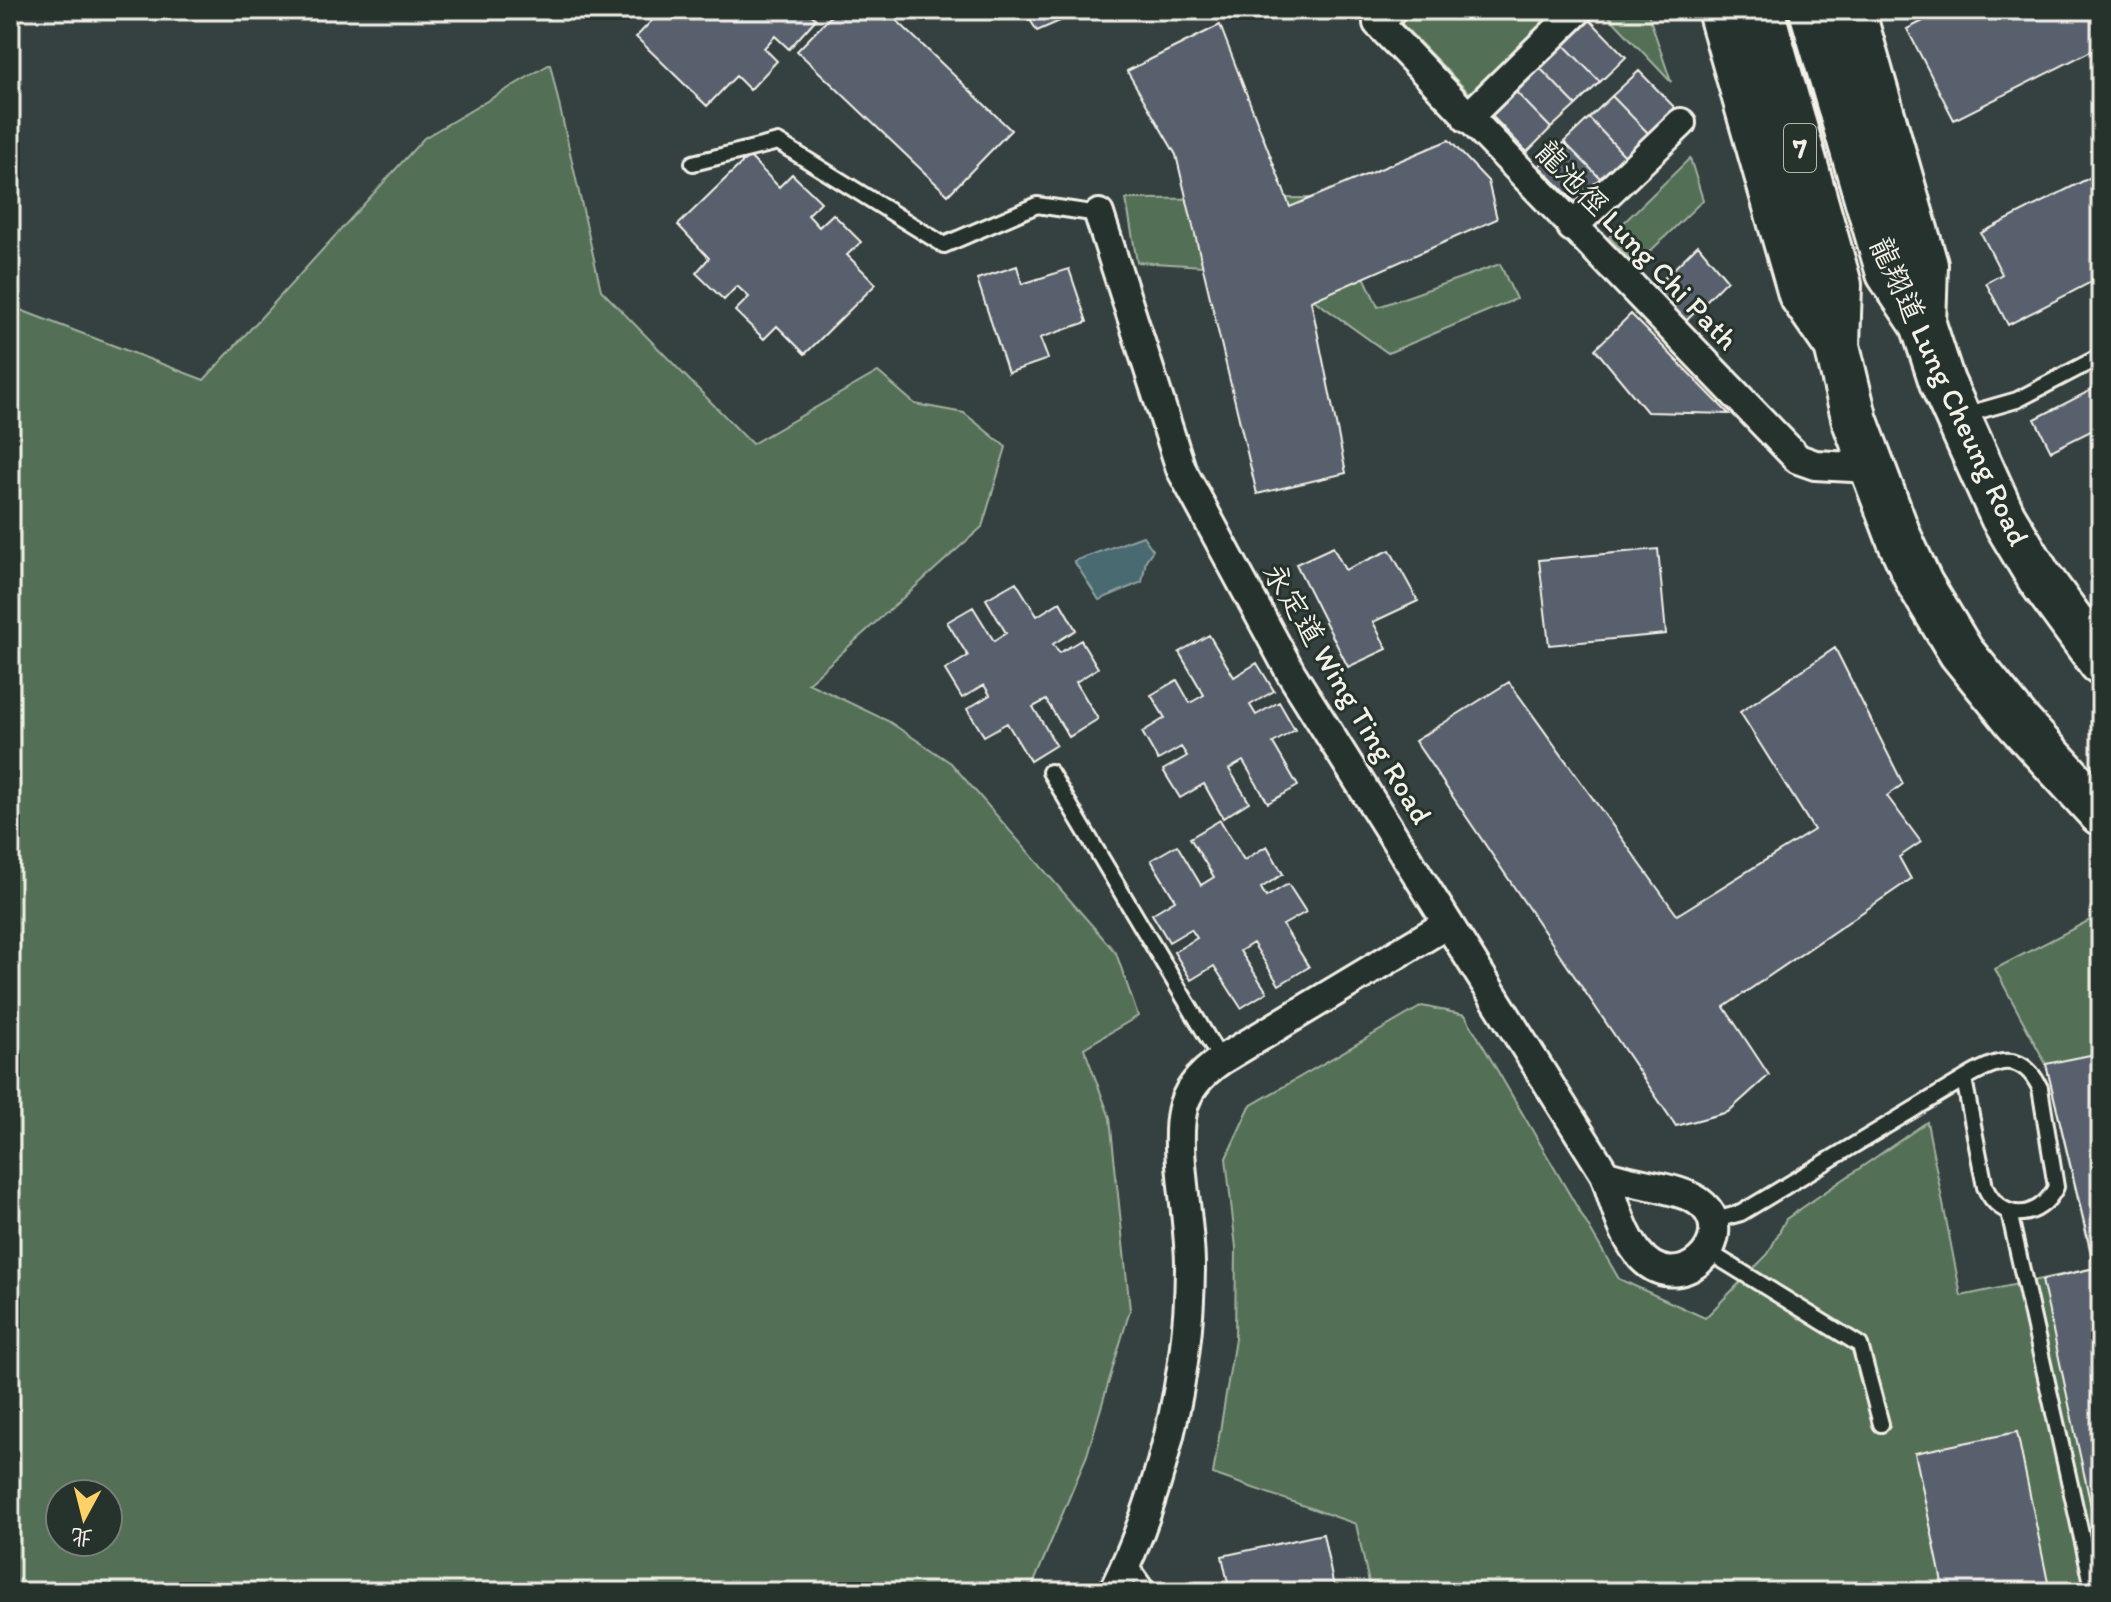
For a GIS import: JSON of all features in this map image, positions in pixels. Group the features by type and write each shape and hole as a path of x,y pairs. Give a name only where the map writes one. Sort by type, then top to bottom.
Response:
{"highway":[{"path":"1720,10 1801,294 1837,346"},
{"name":"龍翔道 Lung Cheung Road","path":"1761,10 1839,285 1837,346 1871,468 1920,584 1961,652 2017,721 2101,813"},
{"name":"龍翔道 Lung Cheung Road","path":"1812,10 1889,273 1923,324 1957,417 1986,484 2022,551 2101,662"},
{"path":"1852,10 1925,265 1923,324"}],"street":[{"path":"1467,118 1578,10"},
{"name":"龍池徑 Lung Chi Path","path":"1385,17 1467,118 1798,459 1815,465 1871,468"},
{"path":"1572,227 1681,123"},
{"name":"永定道 Wing Ting Road","path":"1099,214 1181,469 1291,673 1605,1174 1628,1238 1650,1266 1668,1272 1684,1271 1709,1252"},
{"path":"1113,1592 1163,1457 1187,1332 1190,1269 1181,1114 1191,1088 1221,1060 1447,924"},
{"path":"1605,1174 1629,1184 1673,1190 1706,1206 1712,1221 1713,1237 1709,1252"}],"lane":[{"path":"693,163 778,142 944,245 1037,205 1099,214"},
{"path":"1957,417 2017,400 2101,356"},
{"path":"1050,772 1221,1060"},
{"path":"1712,1221 1746,1209 1989,1064 2005,1060 2027,1070 2040,1088 2056,1187 2049,1202 2035,1212 2009,1212 1990,1200 1964,1079"},
{"path":"2009,1212 2094,1592"},
{"path":"1709,1252 1860,1345 1881,1424"},
{"path":"1126,1561 1149,1592"}],"green space":[{"path":"1412,10 1561,10 1472,96 1400,22"},
{"path":"1603,10 1647,10 1671,82"},
{"path":"550,64 601,290 752,444 878,372 915,404 964,413 1006,447 982,527 808,683 888,721 951,763 1116,953 1138,1016 1084,1048 1110,1118 1130,1310 1087,1455 1030,1592 10,1592 10,306 204,380 424,138"},
{"path":"1690,158 1703,200 1636,265 1609,237"},
{"path":"1328,198 1378,307 1500,264 1516,299 1388,353 1272,270 1137,262 1126,199"},
{"path":"2090,920 2101,930 2101,1592 1371,1592 1356,1524 1213,1474 1235,1339 1236,1248 1226,1158 1250,1106 1422,1006 1465,1015 1619,1279 1705,1318 1768,1254 1786,1219 1927,1122 1961,1296 2094,1268 2046,1064 1995,969"}],"water":[{"path":"1143,536 1153,550 1146,560 1142,582 1099,600 1074,561"}],"building":[{"path":"662,10 806,10 816,19 789,49 775,36 764,48 777,61 750,90 736,76 707,106 636,37"},
{"path":"837,10 886,10 1011,130 948,195 797,51"},
{"path":"1024,10 1085,10 1037,31"},
{"path":"1945,10 2101,10 2101,46 1954,120 1907,29"},
{"path":"1587,17 1626,57 1600,82 1561,42"},
{"path":"1220,25 1290,207 1449,140 1488,181 1497,219 1311,301 1346,473 1257,494 1176,155 1127,71"},
{"path":"1561,42 1600,82 1576,105 1537,65"},
{"path":"1537,65 1576,105 1551,128 1513,89"},
{"path":"1639,71 1677,110 1651,136 1612,96"},
{"path":"1513,89 1551,128 1527,152 1489,113"},
{"path":"1612,96 1651,136 1627,158 1589,118"},
{"path":"1589,118 1627,158 1603,181 1564,142"},
{"path":"1564,142 1603,181 1578,205 1539,166"},
{"path":"749,156 779,187 792,174 821,202 808,215 819,227 833,214 861,242 847,255 876,284 805,354 777,326 764,339 735,311 749,297 737,286 724,300 696,273 709,258 678,225"},
{"path":"2101,172 2101,277 2008,325 1986,283 2002,274 1981,233"},
{"path":"1698,245 1727,280 1683,324 1651,291"},
{"path":"1017,266 1022,284 1069,269 1087,322 1040,338 1048,359 1008,373 977,279"},
{"path":"1631,314 1729,414 1647,412 1595,349"},
{"path":"2095,388 2101,401 2101,426 2051,451 2035,419"},
{"path":"1333,547 1345,570 1390,550 1418,601 1373,622 1387,649 1348,667 1296,564"},
{"path":"1658,549 1666,634 1549,645 1539,560"},
{"path":"1016,582 1037,616 1060,602 1076,630 1053,644 1059,653 1081,640 1098,668 1076,682 1098,719 1069,737 1046,700 1033,707 1056,745 1030,761 1007,723 984,736 967,709 990,695 984,685 962,698 945,670 968,656 947,622 973,607 994,641 1006,633 986,599"},
{"path":"1209,635 1234,677 1257,663 1274,691 1250,705 1256,715 1279,702 1295,730 1273,743 1298,786 1268,803 1243,761 1229,769 1249,802 1223,818 1204,784 1180,798 1163,770 1187,756 1181,747 1158,760 1142,732 1165,718 1151,695 1177,680 1190,703 1204,695 1179,652"},
{"path":"1835,648 1903,784 1887,796 1921,842 1899,857 1911,879 1724,1007 1769,1075 1728,1112 1676,1126 1415,741 1509,682 1677,915 1814,830 1740,712"},
{"path":"1220,820 1244,860 1267,846 1283,874 1261,888 1266,897 1288,884 1306,912 1283,925 1309,967 1279,985 1253,943 1240,951 1267,992 1241,1008 1214,966 1191,980 1174,952 1197,938 1191,929 1169,942 1152,914 1175,900 1151,860 1177,845 1201,885 1214,877 1190,838"},
{"path":"2100,1053 2101,1552 2042,1280 2095,1268 2046,1064"},
{"path":"2017,1432 2050,1592 1944,1592 1915,1453"},
{"path":"1323,1534 1335,1592 1230,1592 1222,1556"}]}
